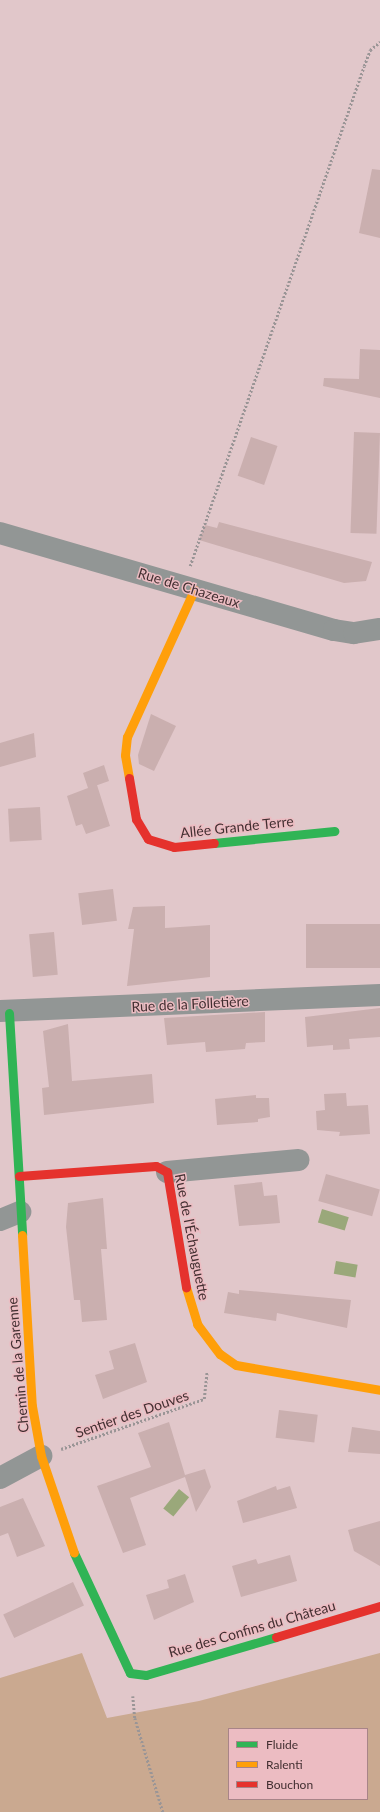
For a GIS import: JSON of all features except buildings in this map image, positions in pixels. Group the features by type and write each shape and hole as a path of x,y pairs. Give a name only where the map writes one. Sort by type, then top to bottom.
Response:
{"street":[{"name":"Rue de Chazeaux","path":"0,533 334,630 354,633 380,629"},
{"name":"Allée Grande Terre","path":"194,590 127,737 125,755 136,819 148,839 174,847 334,831"},
{"name":"Rue de la Folletière","path":"5,1012 380,994"},
{"name":"Chemin de la Garenne","path":"5,1012 19,1176 32,1406 41,1456 74,1552 122,1662 130,1673"},
{"path":"167,1172 298,1160"},
{"name":"Rue de l'Échauguette","path":"19,1176 156,1166 167,1172 187,1294 197,1324 220,1354 236,1365 380,1390"},
{"path":"0,1220 20,1212"},
{"path":"0,1478 41,1456"},
{"name":"Rue des Confins du Château","path":"130,1673 146,1675 380,1606"}],"path":[{"path":"205,518 364,66 370,50 380,42"},
{"name":"Sentier des Douves","path":"41,1456 204,1399 207,1371 220,1354"},
{"path":"130,1673 135,1718 163,1812"}],"shaded area":[{"path":"322,1209 349,1217 345,1231 318,1222"},
{"path":"336,1261 358,1265 355,1278 334,1274"},
{"path":"179,1489 189,1497 173,1517 163,1508"},
{"path":"82,1653 107,1718 199,1701 380,1653 380,1812 0,1812 0,1678"}],"traffic: fast":[{"path":"214,843 334,831"},
{"path":"9,1013 22,1235"},
{"path":"74,1553 130,1673 146,1675 276,1637"}],"traffic: slow":[{"path":"129,778 125,755 127,737 194,590"},
{"path":"22,1235 32,1406 41,1456 74,1553"},
{"path":"186,1287 197,1324 220,1354 236,1365 380,1390"}],"traffic: jam":[{"path":"129,778 136,819 148,839 174,847 214,843"},
{"path":"19,1176 156,1166 167,1172 186,1287"},
{"path":"276,1637 380,1606"}]}
